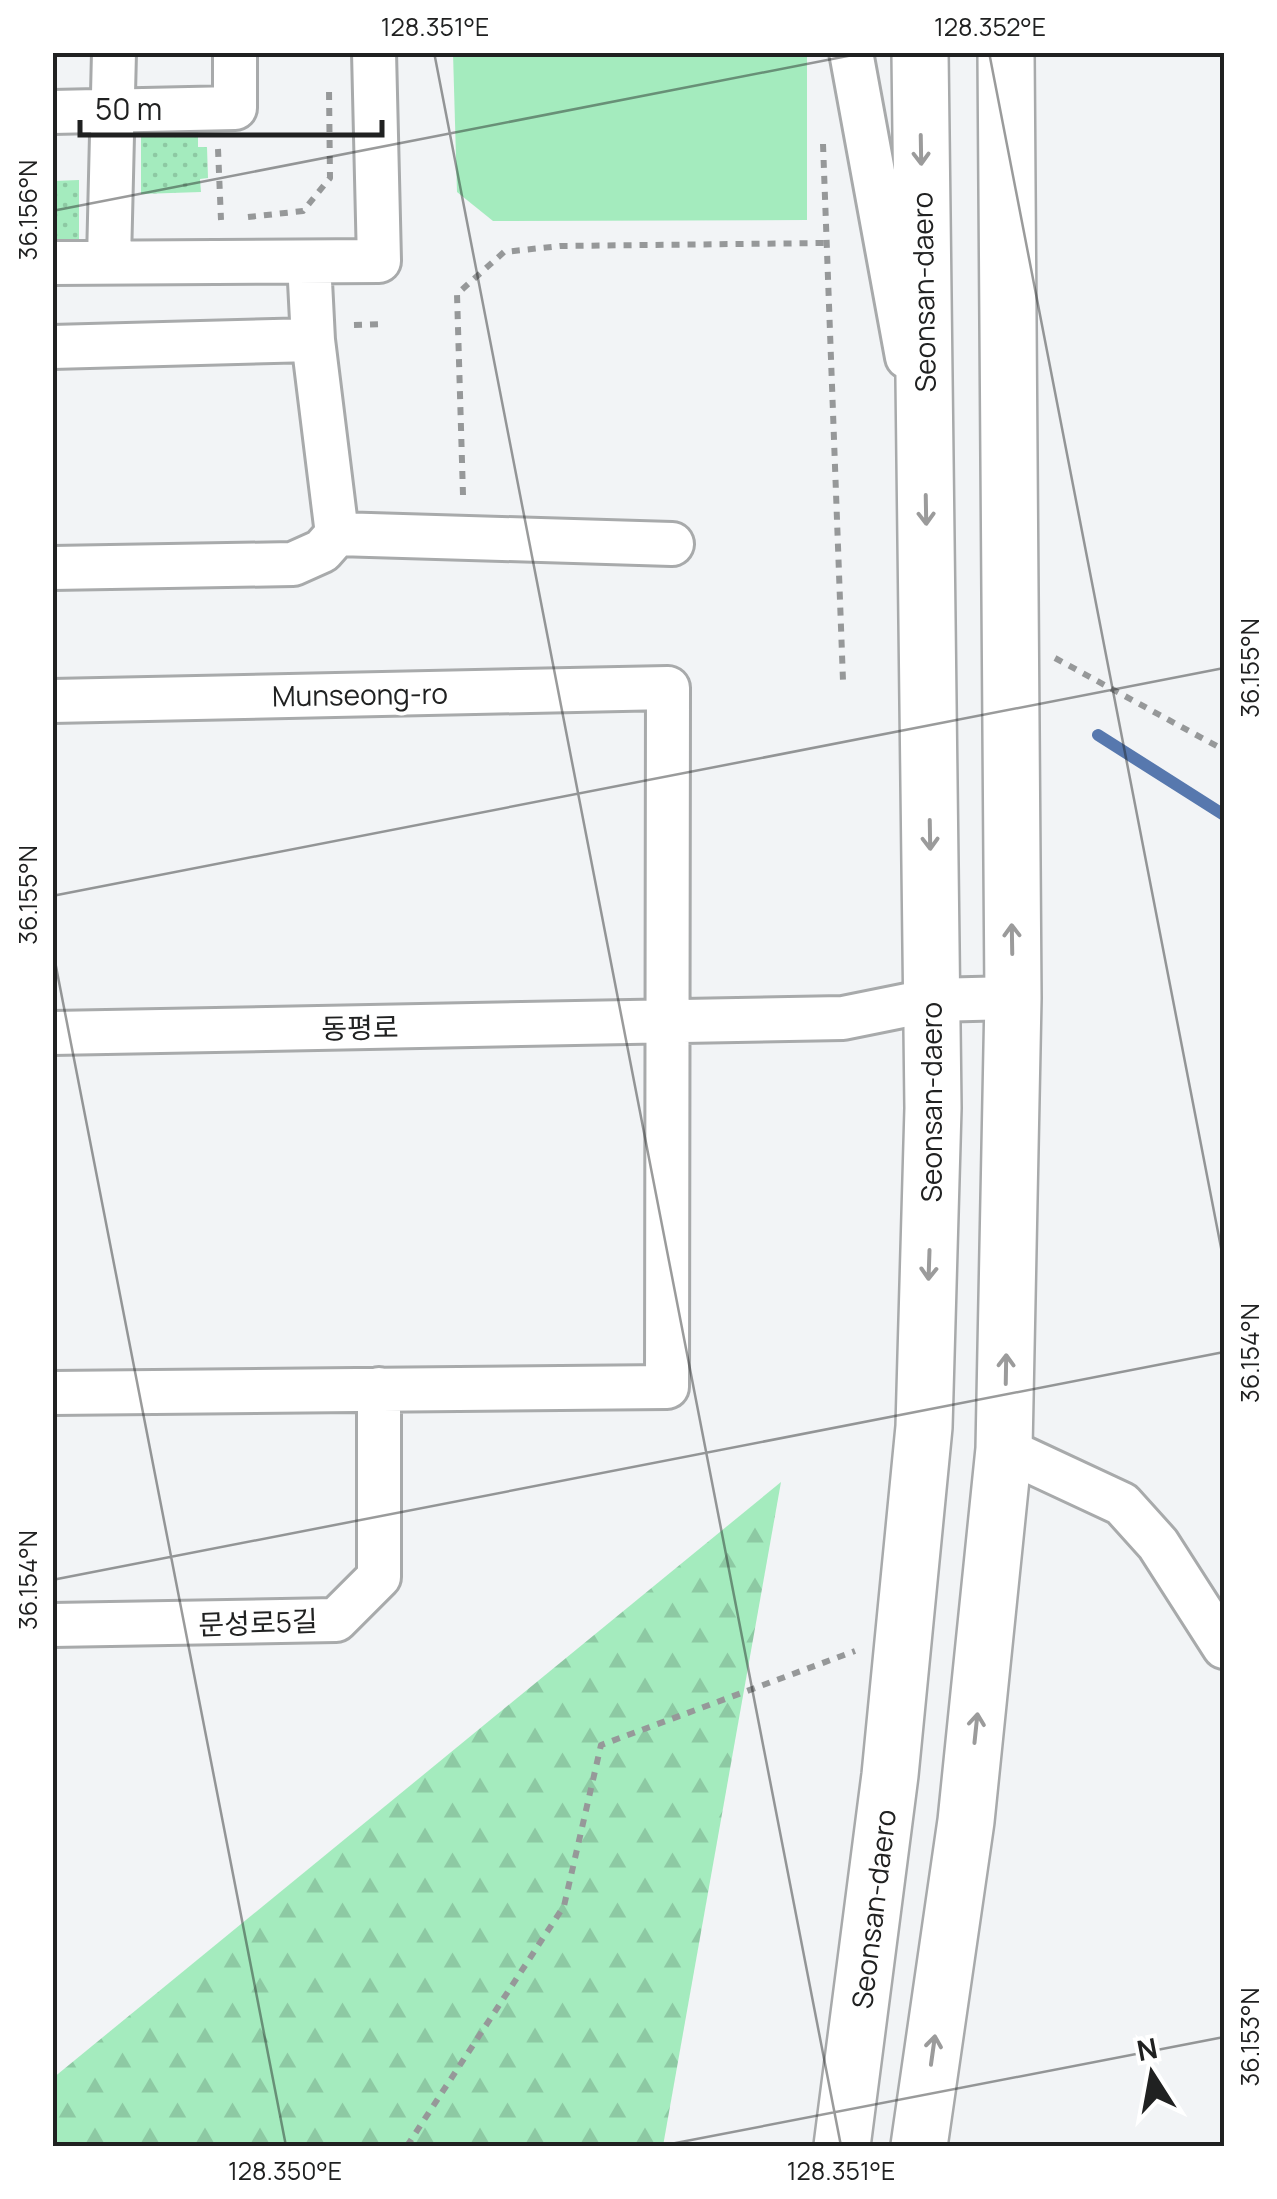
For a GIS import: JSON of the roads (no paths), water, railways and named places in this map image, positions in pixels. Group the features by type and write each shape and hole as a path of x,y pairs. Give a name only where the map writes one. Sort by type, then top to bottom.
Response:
{"main road":[{"name":"Seonsan-daero","path":"842,2146 904,1633 924,1427 934,1108 920,52"},
{"path":"919,2146 966,1821 1004,1448 1012,998 1006,52"}],"street":[{"path":"109,260 114,52"},
{"path":"52,112 236,108 235,52"},
{"path":"52,263 378,261 374,52"},
{"path":"851,52 925,451"},
{"path":"52,568 293,564 322,551 336,534 313,340 309,262"},
{"path":"52,347 313,340"},
{"path":"336,534 672,544"},
{"name":"Munseong-ro","path":"52,700 668,688 667,1020"},
{"name":"동평로","path":"52,1033 843,1018 932,1000 1012,998"},
{"path":"52,1394 667,1387 667,1020"},
{"name":"문성로5길","path":"52,1625 336,1620 379,1577 378,1390"},
{"path":"1004,1448 1122,1504 1158,1544 1224,1647"}],"waterway":[{"path":"1098,735 1224,815"}]}
